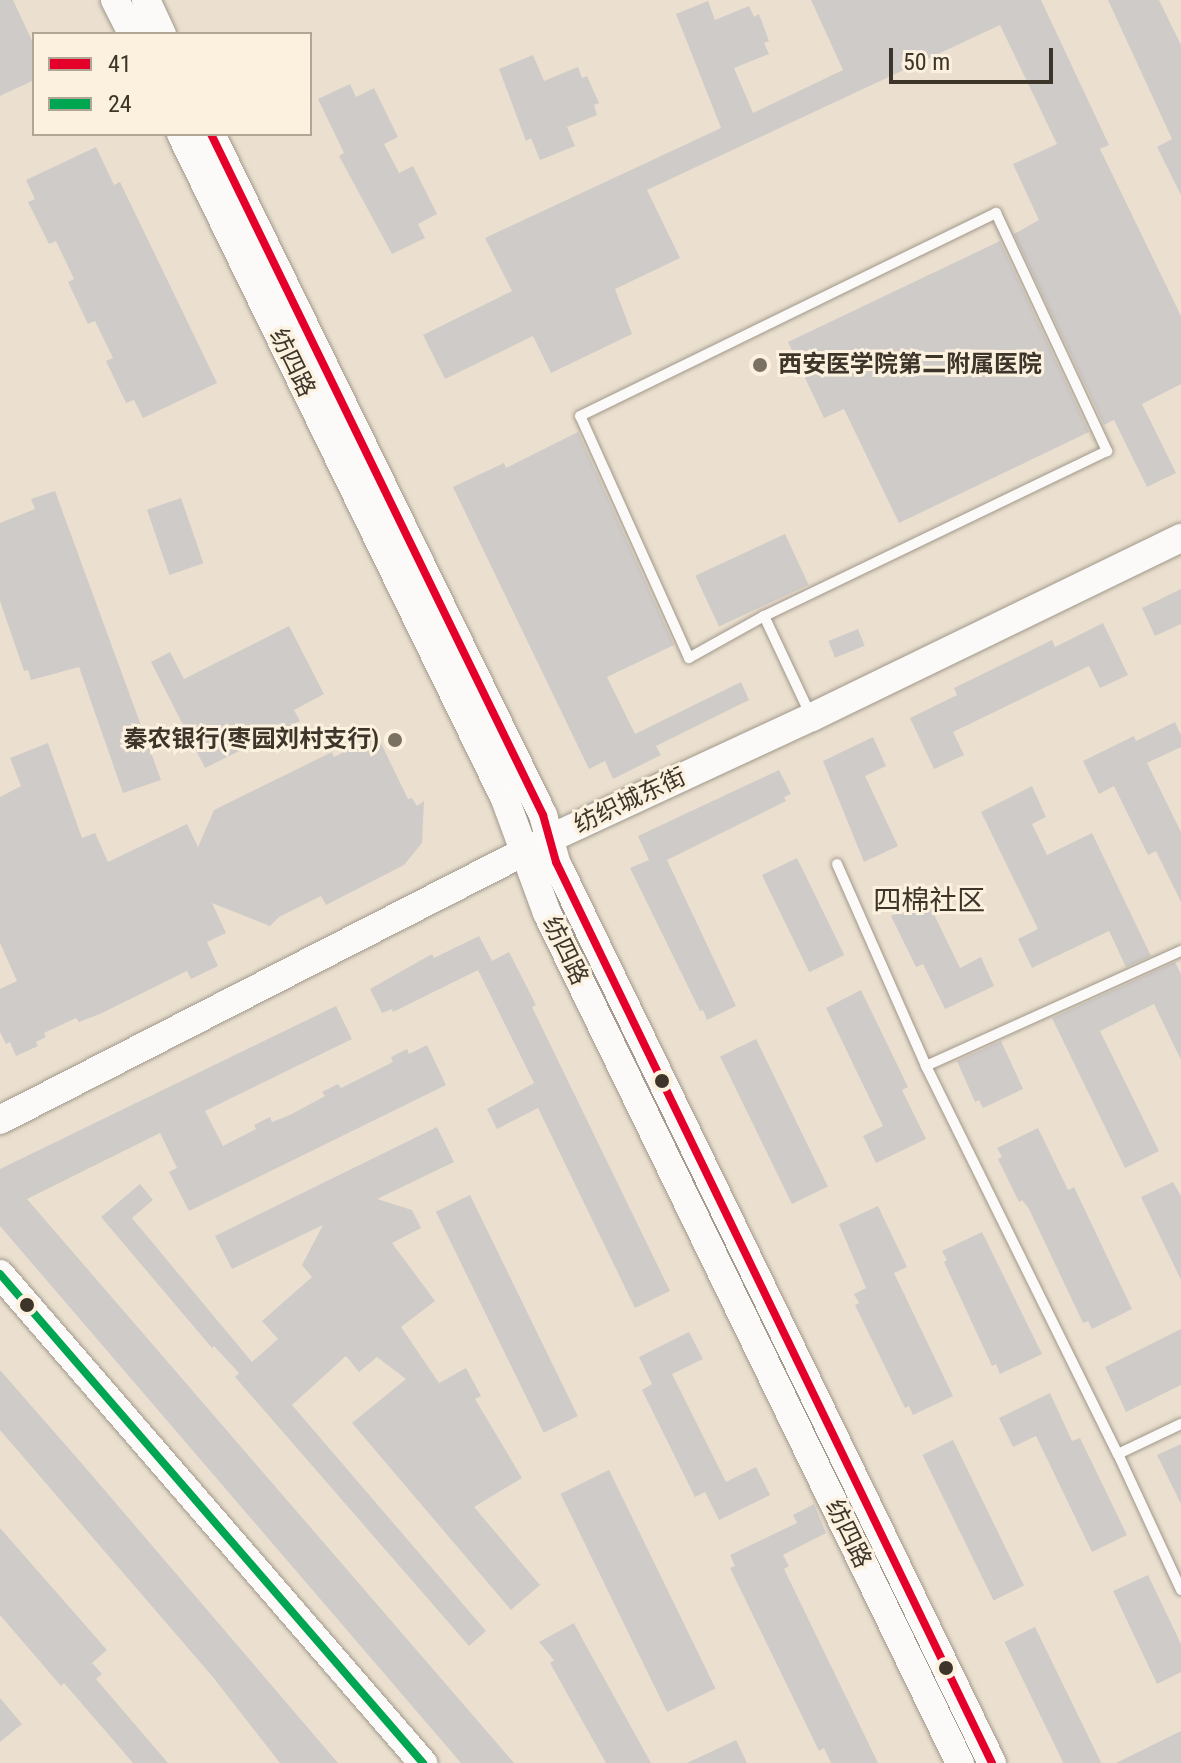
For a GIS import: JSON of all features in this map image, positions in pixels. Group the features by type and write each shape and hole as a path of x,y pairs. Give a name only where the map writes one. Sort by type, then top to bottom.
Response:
{"street":[{"path":"115,0 131,32"},
{"path":"146,0 161,32"},
{"name":"纺四路","path":"182,136 505,799 547,913 960,1763"},
{"name":"纺四路","path":"212,136 551,838 556,862 992,1763"},
{"name":"纺织城东街","path":"0,1120 551,838 812,717 1181,538"},
{"path":"0,1274 423,1763"}],"lane":[{"path":"996,213 1107,451 764,616 689,658 580,416 996,213"},
{"path":"764,616 812,717"},
{"path":"837,864 926,1066 1118,1454 1181,1590"},
{"path":"926,1066 1181,951"},
{"path":"1118,1454 1181,1424"}],"building":[{"path":"0,0 13,0 32,41 32,81 0,96"},
{"path":"811,0 1041,0 1109,145 1100,149 1181,316 1181,384 1142,404 1176,473 1147,487 1114,420 1104,425 1014,234 1039,220 1013,164 1057,144 1000,25 647,190 680,258 615,289 632,334 551,373 533,336 445,379 423,335 512,291 485,238 721,128 676,14 708,1 715,20 749,6 754,17 759,14 769,41 764,43 769,54 734,68 753,113 843,70"},
{"path":"1108,0 1159,0 1181,45 1181,195 1157,147 1172,139"},
{"path":"533,55 544,81 578,67 582,78 587,76 599,103 594,105 597,115 567,127 575,146 540,160 531,138 526,141 499,69"},
{"path":"350,84 356,97 374,88 398,137 384,144 399,173 413,166 437,214 418,224 425,238 392,254 339,156 344,153 318,99"},
{"path":"96,147 114,185 120,182 217,383 143,418 134,400 126,403 106,361 113,358 95,321 88,324 68,282 74,279 56,241 49,244 28,202 35,199 26,180"},
{"path":"1000,241 1089,432 899,523 844,409 824,418 788,342"},
{"path":"578,432 674,645 607,677 635,734 741,682 749,700 656,746 661,755 613,779 605,761 589,769 453,487 504,463 506,468"},
{"path":"55,491 161,780 123,793 79,667 31,680 28,670 24,671 0,601 0,523 35,509 31,499"},
{"path":"181,498 203,563 169,575 147,510"},
{"path":"785,534 809,585 719,627 695,576"},
{"path":"1181,589 1181,624 1155,636 1142,608"},
{"path":"1103,623 1128,675 1100,688 1089,666 953,732 964,755 934,769 910,718 957,695 954,688 1052,640 1055,647"},
{"path":"289,626 324,694 294,710 300,721 205,768 151,662 170,652 184,679"},
{"path":"858,629 865,646 835,658 828,641"},
{"path":"1175,722 1181,735 1181,747 1147,763 1181,832 1181,902 1156,851 1148,855 1114,786 1099,794 1083,761 1134,736 1136,741"},
{"path":"377,735 408,799 412,798 417,806 424,801 422,843 404,865 326,905 321,896 279,917 270,926 212,903 226,933 207,942 218,966 191,979 187,971 100,1014 79,1022 76,1018 44,1033 46,1037 36,1042 38,1046 16,1056 10,1042 6,1044 0,1032 0,989 17,981 0,943 0,797 21,786 10,758 48,743 82,838 95,833 108,862 187,824 198,847 214,810 332,752 334,757"},
{"path":"873,737 886,766 865,776 898,846 864,862 823,761"},
{"path":"779,770 791,794 784,797 786,801 667,860 736,1006 707,1020 630,868 649,860 638,836"},
{"path":"1032,786 1046,817 1032,824 1047,855 1092,833 1151,956 1126,967 1109,931 1032,968 1018,939 1038,929 981,812"},
{"path":"797,858 844,955 809,972 762,875"},
{"path":"926,898 960,968 981,957 994,986 945,1009 923,964 916,967 891,916"},
{"path":"479,936 492,961 509,952 536,1005 532,1007 670,1291 635,1308 538,1108 497,1129 487,1109 534,1083 478,970 393,1012 392,1009 382,1013 370,989 432,954 434,958"},
{"path":"1175,962 1181,974 1181,1060 1154,1004 1100,1031 1159,1151 1125,1168 1052,1018"},
{"path":"861,990 908,1087 902,1090 926,1139 876,1163 863,1136 883,1126 826,1008"},
{"path":"336,1006 352,1039 205,1111 223,1146 256,1129 254,1125 270,1117 272,1122 290,1115 325,1096 322,1092 338,1084 341,1088 393,1062 391,1057 407,1049 409,1054 427,1045 446,1085 189,1211 169,1172 177,1168 160,1133 27,1199 514,1763 461,1763 0,1226 0,1169"},
{"path":"756,1039 828,1186 792,1204 720,1057"},
{"path":"1001,1041 1023,1089 983,1108 979,1100 975,1102 957,1061"},
{"path":"437,1127 454,1162 377,1199 412,1210 421,1228 392,1243 435,1301 401,1327 439,1383 466,1368 481,1396 475,1399 522,1478 474,1507 540,1585 511,1610 352,1423 406,1379 377,1357 359,1372 346,1356 292,1405 486,1631 469,1646 235,1377 239,1373 214,1346 212,1348 101,1217 140,1184 153,1200 132,1218 252,1362 278,1339 262,1321 312,1277 302,1265 323,1225 232,1269 215,1236"},
{"path":"1038,1128 1068,1190 1074,1187 1132,1309 1092,1329 1088,1321 1083,1323 1029,1209 1022,1200 1019,1202 998,1159 1002,1157 997,1148"},
{"path":"1173,1182 1181,1196 1181,1280 1141,1197"},
{"path":"470,1195 578,1416 544,1433 436,1212"},
{"path":"878,1206 907,1267 894,1273 953,1396 913,1415 909,1406 905,1408 855,1305 859,1303 854,1294 866,1288 839,1224"},
{"path":"982,1232 1042,1354 1000,1374 996,1364 992,1366 944,1262 947,1260 942,1251"},
{"path":"1181,1329 1181,1385 1126,1412 1105,1367"},
{"path":"689,1332 703,1359 672,1374 726,1482 756,1467 770,1495 719,1520 705,1492 695,1497 642,1390 652,1384 639,1357"},
{"path":"0,1370 338,1763 280,1763 212,1676 0,1430"},
{"path":"1050,1393 1072,1441 1080,1438 1127,1535 1092,1552 1036,1436 1013,1447 999,1418"},
{"path":"953,1440 1024,1586 993,1601 922,1455"},
{"path":"1181,1444 1181,1504 1157,1455"},
{"path":"609,1470 716,1688 667,1712 560,1494"},
{"path":"814,1504 826,1533 783,1555 789,1566 784,1569 878,1763 831,1763 824,1748 819,1751 730,1568 735,1566 730,1555 797,1523 793,1515"},
{"path":"0,1528 107,1650 92,1663 102,1674 96,1679 168,1763 133,1763 0,1615"},
{"path":"1148,1575 1181,1644 1181,1672 1157,1684 1113,1591"},
{"path":"574,1623 651,1763 606,1763 550,1663 554,1660 539,1642"},
{"path":"1035,1627 1101,1763 1064,1763 1004,1642"},
{"path":"0,1698 22,1724 0,1742"},
{"path":"1181,1731 1181,1763 1116,1763"},
{"path":"736,1740 747,1763 687,1763"}],"transit line":[{"name":"41","path":"212,136 543,815 556,862 992,1763"},
{"name":"24","path":"0,1274 423,1763"}],"place":[{"name":"西安医学院第二附属医院","path":"760,365"},
{"name":"秦农银行(枣园刘村支行)","path":"395,740"}],"district":[{"name":"四棉社区","path":"929,901"}]}
